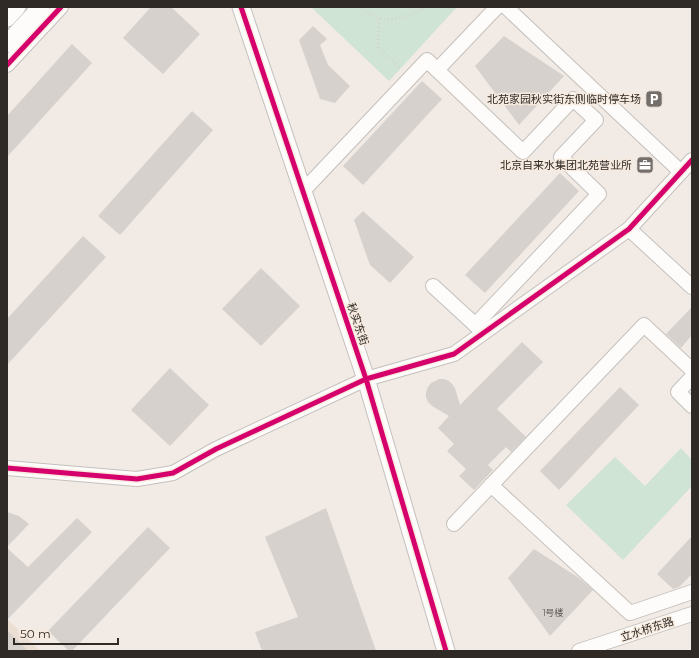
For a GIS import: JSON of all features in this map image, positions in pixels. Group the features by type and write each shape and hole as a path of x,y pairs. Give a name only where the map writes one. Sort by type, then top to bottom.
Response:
{"street":[{"path":"7,18 18,7"},
{"path":"7,44 41,7"},
{"path":"7,64 61,7"},
{"name":"秋实东街","path":"241,7 366,379 446,651"},
{"path":"437,70 497,7"},
{"path":"506,7 681,172"},
{"path":"7,468 137,479 173,473 216,449 366,379 454,354 479,329 599,194 561,157 596,120 573,99 523,152 427,60 303,192"},
{"path":"479,329 629,228 692,160"},
{"path":"629,228 692,287"},
{"path":"433,286 479,329"},
{"path":"454,524 644,325 692,370"},
{"path":"692,377 678,392 692,406"},
{"path":"491,485 630,612 692,592"},
{"name":"立水桥东路","path":"579,651 692,614"}],"path":[{"path":"359,7 365,12 379,19 391,19 414,14 427,7"},
{"path":"379,19 378,47 410,78"}],"shaded area":[{"path":"7,619 40,651 7,651"}],"green space":[{"path":"311,7 457,7 389,81"},
{"path":"681,448 692,460 692,486 623,560 566,505 615,457 645,486"}],"building":[{"path":"151,7 171,7 200,34 163,74 123,38"},
{"path":"313,26 327,39 320,45 328,65 350,86 335,103 320,99 299,40"},
{"path":"504,36 564,76 519,125 475,66"},
{"path":"72,44 92,63 7,157 7,116"},
{"path":"422,81 442,99 363,185 343,166"},
{"path":"192,111 213,130 120,235 98,216"},
{"path":"560,173 579,191 485,293 465,275"},
{"path":"363,211 414,257 390,283 370,265 354,220"},
{"path":"83,236 106,257 7,365 7,319"},
{"path":"261,268 300,306 261,346 222,309"},
{"path":"692,307 692,335 681,348 666,334"},
{"path":"522,342 543,362 497,409 526,437 511,452 506,447 488,465 493,470 474,490 459,476 466,469 447,451 454,444 438,428 449,416 428,402 426,392 431,383 439,379 444,379 449,381 455,388 460,405"},
{"path":"170,368 209,405 170,446 131,410"},
{"path":"620,387 639,405 559,490 540,471"},
{"path":"326,508 376,651 262,651 255,632 298,617 265,537"},
{"path":"7,512 19,516 29,524 7,547"},
{"path":"77,518 92,532 7,620 7,548 28,567"},
{"path":"148,527 170,548 72,651 69,651 48,631"},
{"path":"692,536 692,574 679,587 673,589 657,574"},
{"path":"534,549 579,578 593,590 550,636 508,578"},
{"path":"7,630 28,651 7,651"}],"cycle path":[{"path":"7,65 61,7"},
{"path":"241,7 366,379 446,651"},
{"path":"7,468 137,479 173,473 216,449 366,379 454,354 629,229 692,160"}],"place":[{"name":"北苑家园秋实街东侧临时停车场","path":"654,99"},
{"name":"北京自来水集团北苑营业所","path":"645,165"}]}
